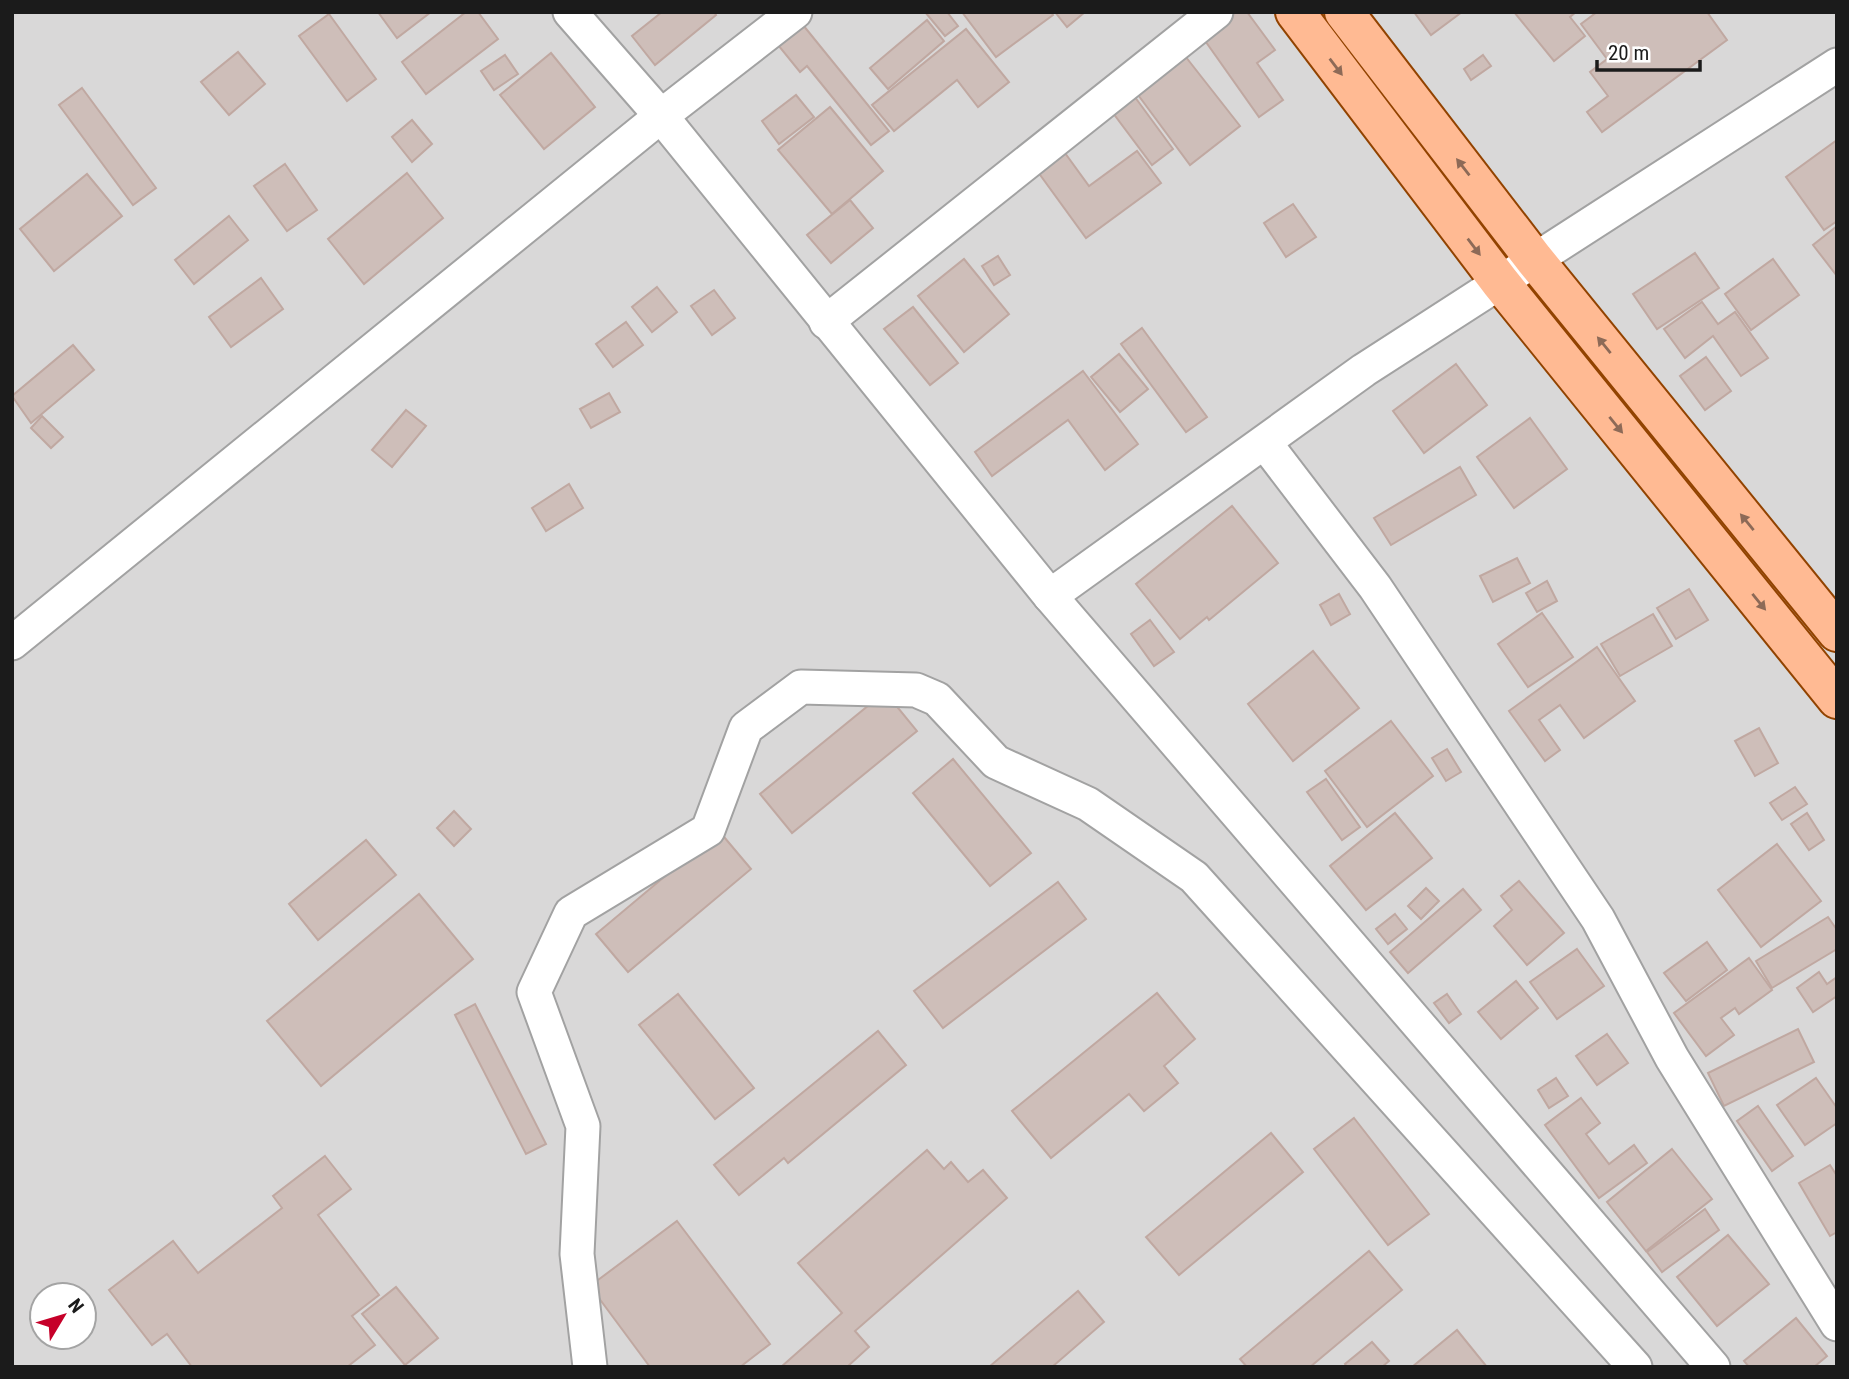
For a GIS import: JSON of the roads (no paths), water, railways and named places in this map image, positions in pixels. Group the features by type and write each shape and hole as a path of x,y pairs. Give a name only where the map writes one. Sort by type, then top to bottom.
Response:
{"main road":[{"path":"1294,12 1500,282 1837,699"},
{"path":"1344,12 1534,259 1837,632"}],"street":[{"path":"570,12 661,116 1051,596 1713,1367"},
{"path":"12,643 661,116 795,12"},
{"path":"827,322 1216,12"},
{"path":"1051,596 1364,370 1534,259 1834,73"},
{"path":"1265,443 1375,587 1598,919 1672,1058 1837,1324"},
{"path":"590,1367 577,1254 583,1126 534,992 571,913 708,830 746,728 801,687 916,690 937,699 996,762 1088,804 1194,877 1635,1367"}]}
